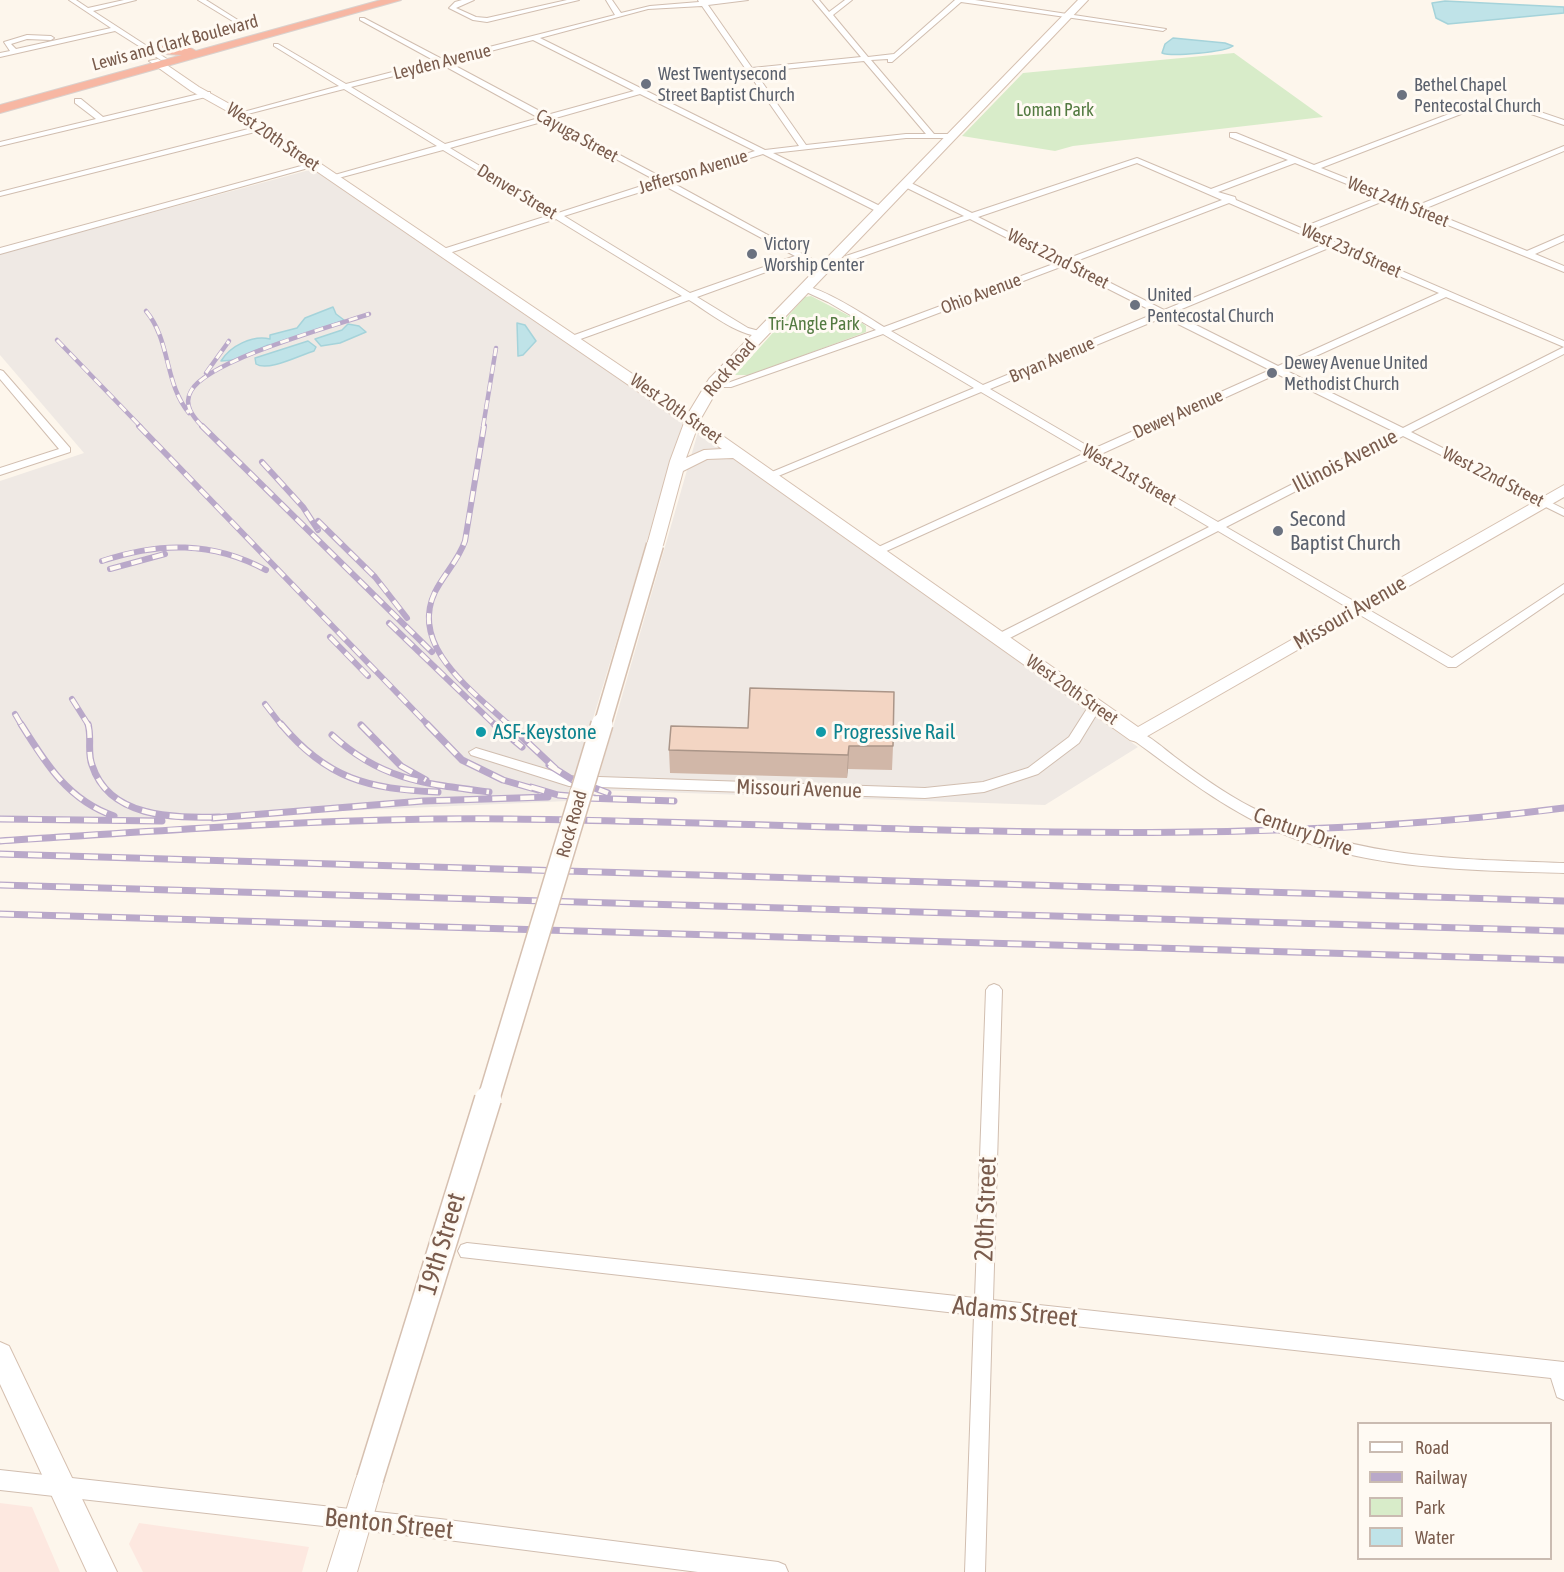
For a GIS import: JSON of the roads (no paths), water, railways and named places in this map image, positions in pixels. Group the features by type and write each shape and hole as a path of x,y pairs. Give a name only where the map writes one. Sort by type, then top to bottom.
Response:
{"highway":[{"name":"Lewis and Clark Boulevard","path":"201,52 375,0"},
{"name":"Lewis and Clark Boulevard","path":"0,109 117,74 157,58 201,52 395,0"},
{"path":"117,74 133,63 157,58 167,51 201,52"},
{"path":"117,74 155,73 187,79 184,68 201,52"},
{"name":"Lewis and Clark Boulevard","path":"0,102 117,74"}],"street":[{"name":"West 20th Street","path":"72,0 115,29 118,37 157,58 692,421 1137,736"},
{"path":"87,10 133,0"},
{"path":"201,0 246,27"},
{"path":"471,0 457,3 452,8 483,21 576,0"},
{"path":"609,0 619,16"},
{"name":"Leyden Avenue","path":"240,114 648,9 702,2 745,0"},
{"path":"816,0 930,134"},
{"path":"829,15 849,0"},
{"path":"877,72 960,0 1163,28"},
{"name":"Rock Road","path":"545,917 677,468 692,421 714,382 1083,0"},
{"path":"702,2 803,146"},
{"name":"Cayuga Street","path":"362,19 800,257 825,268"},
{"path":"0,56 115,29"},
{"path":"534,38 881,210"},
{"path":"14,51 6,44 17,39 71,39"},
{"name":"Denver Street","path":"276,45 745,330 760,334"},
{"path":"750,70 896,56"},
{"path":"334,178 640,91"},
{"path":"0,144 207,94"},
{"path":"78,101 101,119"},
{"path":"1314,168 1486,102 1496,101 1564,123"},
{"path":"0,194 260,128"},
{"name":"Jefferson Avenue","path":"443,252 762,152 930,134 952,136"},
{"name":"West 24th Street","path":"1233,135 1564,269"},
{"path":"1417,209 1564,148"},
{"name":"West 23rd Street","path":"972,216 1137,160 1564,344"},
{"path":"1213,191 1295,160"},
{"path":"0,251 315,165"},
{"name":"West 22nd Street","path":"906,184 1564,513"},
{"path":"1303,230 1386,197"},
{"name":"Ohio Avenue","path":"728,385 770,373 884,331 1232,199"},
{"path":"849,258 972,216"},
{"path":"1528,254 1564,238"},
{"name":"Bryan Avenue","path":"771,476 1333,243"},
{"path":"572,339 800,257"},
{"name":"West 21st Street","path":"805,288 984,389 1452,664 1564,588"},
{"name":"Dewey Avenue","path":"878,551 1447,293"},
{"name":"Illinois Avenue","path":"998,639 1564,350"},
{"path":"0,373 5,387 66,450 0,472"},
{"path":"677,468 704,455 738,453"},
{"name":"Missouri Avenue","path":"1137,736 1564,490"},
{"name":"Missouri Avenue","path":"477,752 569,781 925,793 984,788 1033,771 1074,740 1095,706"},
{"name":"Century Drive","path":"1137,736 1246,811 1324,844 1400,860 1564,868"},
{"name":"19th Street","path":"342,1572 545,917"},
{"name":"20th Street","path":"975,1572 994,990"},
{"name":"Adams Street","path":"467,1251 1562,1371"},
{"path":"0,1355 102,1572"},
{"path":"1562,1371 1564,1391"},
{"name":"Benton Street","path":"0,1480 357,1520 778,1572"}],"water":[{"path":"1445,1 1564,7 1564,13 1448,24 1436,18 1432,3"},
{"path":"1173,38 1225,43 1233,46 1198,53 1162,53 1165,44"},
{"path":"333,307 336,314 344,320 277,345 268,345 235,360 221,361 242,343 263,338 270,339 270,335 297,328 305,318"},
{"path":"517,323 525,325 536,341 523,355 518,356"},
{"path":"348,324 359,326 366,332 340,343 321,346 315,339 342,330"},
{"path":"308,341 316,347 314,351 268,366 256,364 255,358"}],"railway":[{"path":"146,311 160,335 175,389 189,413"},
{"path":"203,427 193,415 188,401 191,391 202,379 245,356 273,345 369,314"},
{"path":"57,340 141,427"},
{"path":"206,373 229,341"},
{"path":"483,427 496,348"},
{"path":"139,426 429,726"},
{"path":"484,426 465,541 459,555 435,592 429,612 431,632 438,650 450,668 510,726"},
{"path":"203,427 432,652"},
{"path":"262,462 303,507 318,530"},
{"path":"318,521 375,577 407,618"},
{"path":"102,561 144,550 205,549 226,554 266,570"},
{"path":"110,569 165,554"},
{"path":"389,623 496,726"},
{"path":"330,637 368,676"},
{"path":"72,699 88,725"},
{"path":"265,704 282,726"},
{"path":"15,714 22,726"},
{"path":"21,724 49,766 71,790 84,801 114,816"},
{"path":"281,724 315,757 350,778 390,788 438,792"},
{"path":"427,724 462,760 503,780 538,790"},
{"path":"494,724 522,747"},
{"path":"508,724 556,769"},
{"path":"88,725 92,765 100,782 113,796 128,805 163,815 219,817"},
{"path":"361,725 401,766 426,780"},
{"path":"332,735 350,750 386,771 424,782 489,792"},
{"path":"549,765 573,780 608,793"},
{"path":"531,787 558,795 594,798"},
{"path":"213,818 423,801 548,797"},
{"path":"585,798 674,801"},
{"path":"0,841 255,825 447,819 1038,832 1170,832 1302,829 1433,822 1564,808"},
{"path":"0,819 162,821"},
{"path":"0,854 1564,901"},
{"path":"0,885 1564,931"},
{"path":"0,914 1564,960"}],"place":[{"name":"West Twentysecond Street Baptist Church","path":"646,84"},
{"name":"Bethel Chapel Pentecostal Church","path":"1402,95"},
{"name":"Victory Worship Center","path":"752,254"},
{"name":"United Pentecostal Church","path":"1135,305"},
{"name":"Dewey Avenue United Methodist Church","path":"1272,373"},
{"name":"Second Baptist Church","path":"1278,531"},
{"name":"ASF-Keystone","path":"481,732"},
{"name":"Progressive Rail","path":"821,732"}],"park label":[{"name":"Loman Park","path":"1055,110"},
{"name":"Tri-Angle Park","path":"814,324"}]}
